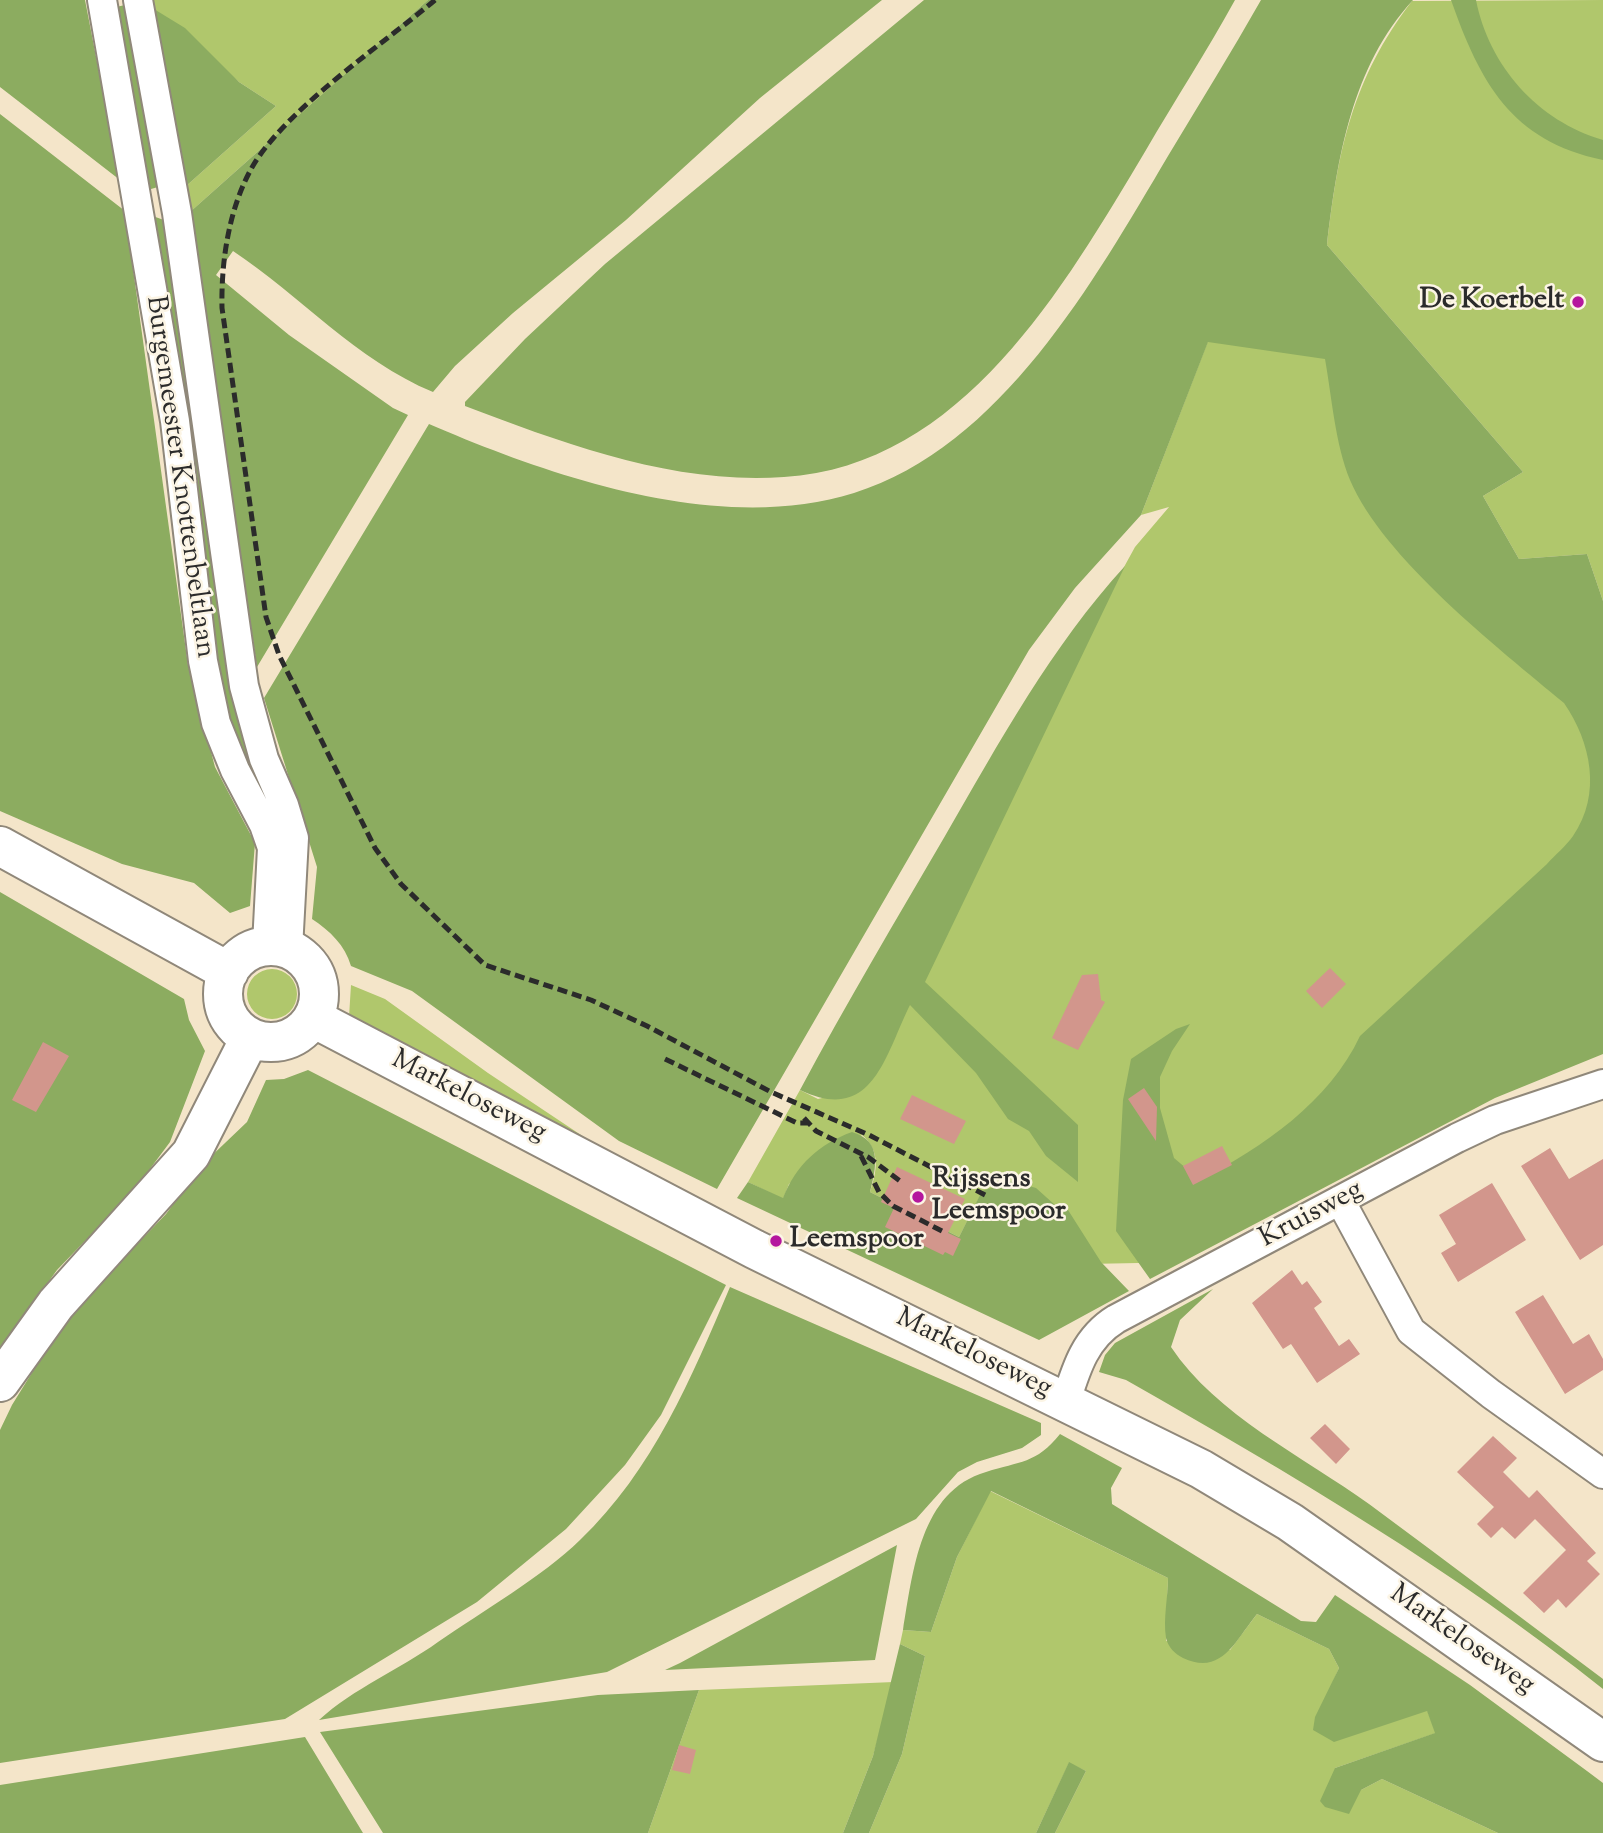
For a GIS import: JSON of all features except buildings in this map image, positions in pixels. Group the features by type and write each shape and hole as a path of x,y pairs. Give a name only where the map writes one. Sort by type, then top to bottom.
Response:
{"main road":[{"path":"14,854 229,972"},
{"path":"277,947 305,960 314,973 319,988 313,1018 304,1029 279,1042 250,1038 231,1021 226,1009 224,984 239,959 277,947"},
{"name":"Markeloseweg","path":"313,1018 754,1249 1201,1469 1290,1522 1603,1742"},
{"path":"0,1382 56,1304 191,1154 250,1038"}],"street":[{"name":"Burgemeester Knottenbeltlaan","path":"102,0 176,421 203,660 216,723 235,770 260,816 272,848 277,947"},
{"name":"Burgemeester Knottenbeltlaan","path":"138,0 177,213 244,686 249,711 294,838 277,947"},
{"name":"Kruisweg","path":"1066,1401 1077,1365 1094,1337 1105,1326 1496,1120 1603,1084"},
{"path":"1340,1200 1411,1331 1491,1394 1603,1474"}],"green space":[{"path":"0,0 85,0 120,180 0,87"},
{"path":"148,0 428,0 190,212 185,187 276,106 239,82 149,6"},
{"path":"428,0 882,0 760,98 626,220 513,313 455,366 433,392 379,363 233,251 216,275 289,335 393,408 408,415 257,667 190,212"},
{"path":"924,0 1235,0 1080,257 1042,311 1001,361 955,405 904,441 847,465 784,477 743,478 702,475 621,459 465,406 465,402 525,339 605,264"},
{"path":"1261,0 1413,0 1392,26 1375,54 1351,115 1336,180 1327,245 1523,472 1483,496 1519,559 1587,554 1603,601 1603,1054 1495,1098 1150,1279 1116,1231 1123,1100 1131,1059 1176,1029 1190,1024 1172,1051 1160,1077 1160,1108 1174,1158 1200,1180 1224,1167 1270,1137 1312,1102 1347,1060 1360,1036 1564,847 1582,820 1590,786 1590,768 1581,734 1564,703 1445,600 1388,540 1366,510 1345,466 1334,420 1325,359 1208,342 1141,515 1075,588 1029,650 717,1189 619,1141 412,991 351,966 336,939 312,919 317,867 264,698 429,424 528,463 582,480 693,504 748,507 802,504 854,493 907,470 955,439 998,399 1038,354 1075,305 1108,255"},
{"path":"1451,0 1476,0 1492,47 1520,88 1558,119 1603,140 1603,160 1571,151 1545,139 1522,123 1503,104 1474,57"},
{"name":"De Koerbelt","path":"1603,0 1603,601 1587,554 1519,559 1483,496 1523,472 1327,245 1336,178 1351,117 1375,59 1412,1"},
{"path":"129,4 165,185 144,191 108,9"},
{"path":"149,6 185,28 239,82 276,106 185,187"},
{"path":"0,114 125,211 188,665 215,767 255,843 250,906 230,913 194,883 122,864 0,811"},
{"path":"150,215 172,223 281,836 220,709"},
{"path":"1222,339 1351,363 1603,700 1603,814 1545,1014 1139,1263 1086,1264 1004,1183 982,1192 959,1237 870,1192 876,1162 872,1148 862,1135 789,1184 783,1199 748,1182 800,1090 818,1099 834,1095 1135,547 1169,507 1141,515 1208,341"},
{"path":"1125,566 925,982 1078,1125 1078,1182 1046,1156 1029,1131 1008,1119 976,1073 910,1005 883,1063 873,1079 860,1092 844,1099 825,1098 800,1090 871,962 1028,696 1073,629"},
{"path":"0,892 184,999 189,1020 205,1051 170,1142 135,1189 57,1270 0,1349"},
{"path":"272,969 290,976 297,994 290,1012 272,1019 254,1012 247,994 254,976"},
{"path":"351,985 385,999 488,1073 605,1151 349,1017"},
{"path":"308,1070 726,1285 661,1415 625,1465 566,1529 477,1602 285,1719 0,1763 0,1430 46,1350 87,1296 166,1214 203,1164 247,1122 266,1080 284,1079"},
{"path":"852,1132 862,1136 873,1149 875,1165 870,1192 959,1237 982,1191 1011,1181 1036,1188 1055,1205 1068,1210 1101,1262 1129,1291 1039,1340 737,1198 748,1182 783,1198 795,1175 810,1157 829,1143"},
{"path":"730,1287 1041,1423 1041,1435 1022,1448 977,1462 958,1472 916,1519 607,1672 319,1720 347,1698 512,1593 565,1554 606,1513 629,1484 668,1422"},
{"path":"1213,1289 1180,1320 1171,1347 1212,1394 1262,1433 1369,1504 1603,1679 1603,1689 1489,1604 1371,1525 1126,1380 1099,1372 1105,1355 1115,1343"},
{"path":"1060,1434 1122,1468 1111,1488 1112,1504 1301,1621 1316,1622 1335,1595 1470,1685 1603,1783 1603,1833 1498,1833 1382,1779 1361,1790 1349,1814 1325,1807 1320,1801 1335,1768 1435,1733 1427,1711 1334,1742 1313,1730 1315,1717 1339,1668 1329,1649 1257,1614 1234,1645 1218,1659 1208,1663 1183,1658 1172,1650 1166,1638 1168,1578 991,1491 957,1557 931,1632 903,1630 923,1536 933,1515 947,1497 964,1482 1035,1456"},
{"path":"990,1491 1168,1578 1166,1641 1230,1650 1257,1614 1329,1649 1339,1668 1332,1684 1427,1710 1436,1733 1335,1768 1361,1790 1382,1779 1498,1833 1055,1833 1086,1771 1069,1763 1036,1833 869,1833 902,1754 925,1656 900,1644 903,1630 931,1632 957,1557"},
{"path":"897,1545 875,1660 665,1670 680,1663"},
{"path":"900,1644 925,1656 902,1754 869,1833 843,1833 873,1756"},
{"path":"894,1682 873,1756 843,1833 648,1833 699,1690"},
{"path":"699,1690 648,1833 383,1833 320,1732 598,1695"},
{"path":"305,1737 363,1833 0,1833 0,1785"},
{"path":"1069,1762 1086,1771 1055,1833 1036,1833"}],"railway":[{"path":"435,0 313,99 270,142 245,180 228,234 222,308 266,617 279,655 375,848 401,884 485,965 591,1000 647,1026 771,1092 869,1135 989,1197"},
{"path":"665,1059 797,1123 809,1123"},
{"path":"804,1118 816,1131 868,1157 900,1181"},
{"path":"861,1156 879,1192 893,1206 946,1233"}],"place":[{"name":"De Koerbelt","path":"1578,302"},
{"name":"Rijssens Leemspoor","path":"918,1197"},
{"name":"Leemspoor","path":"776,1241"}]}
